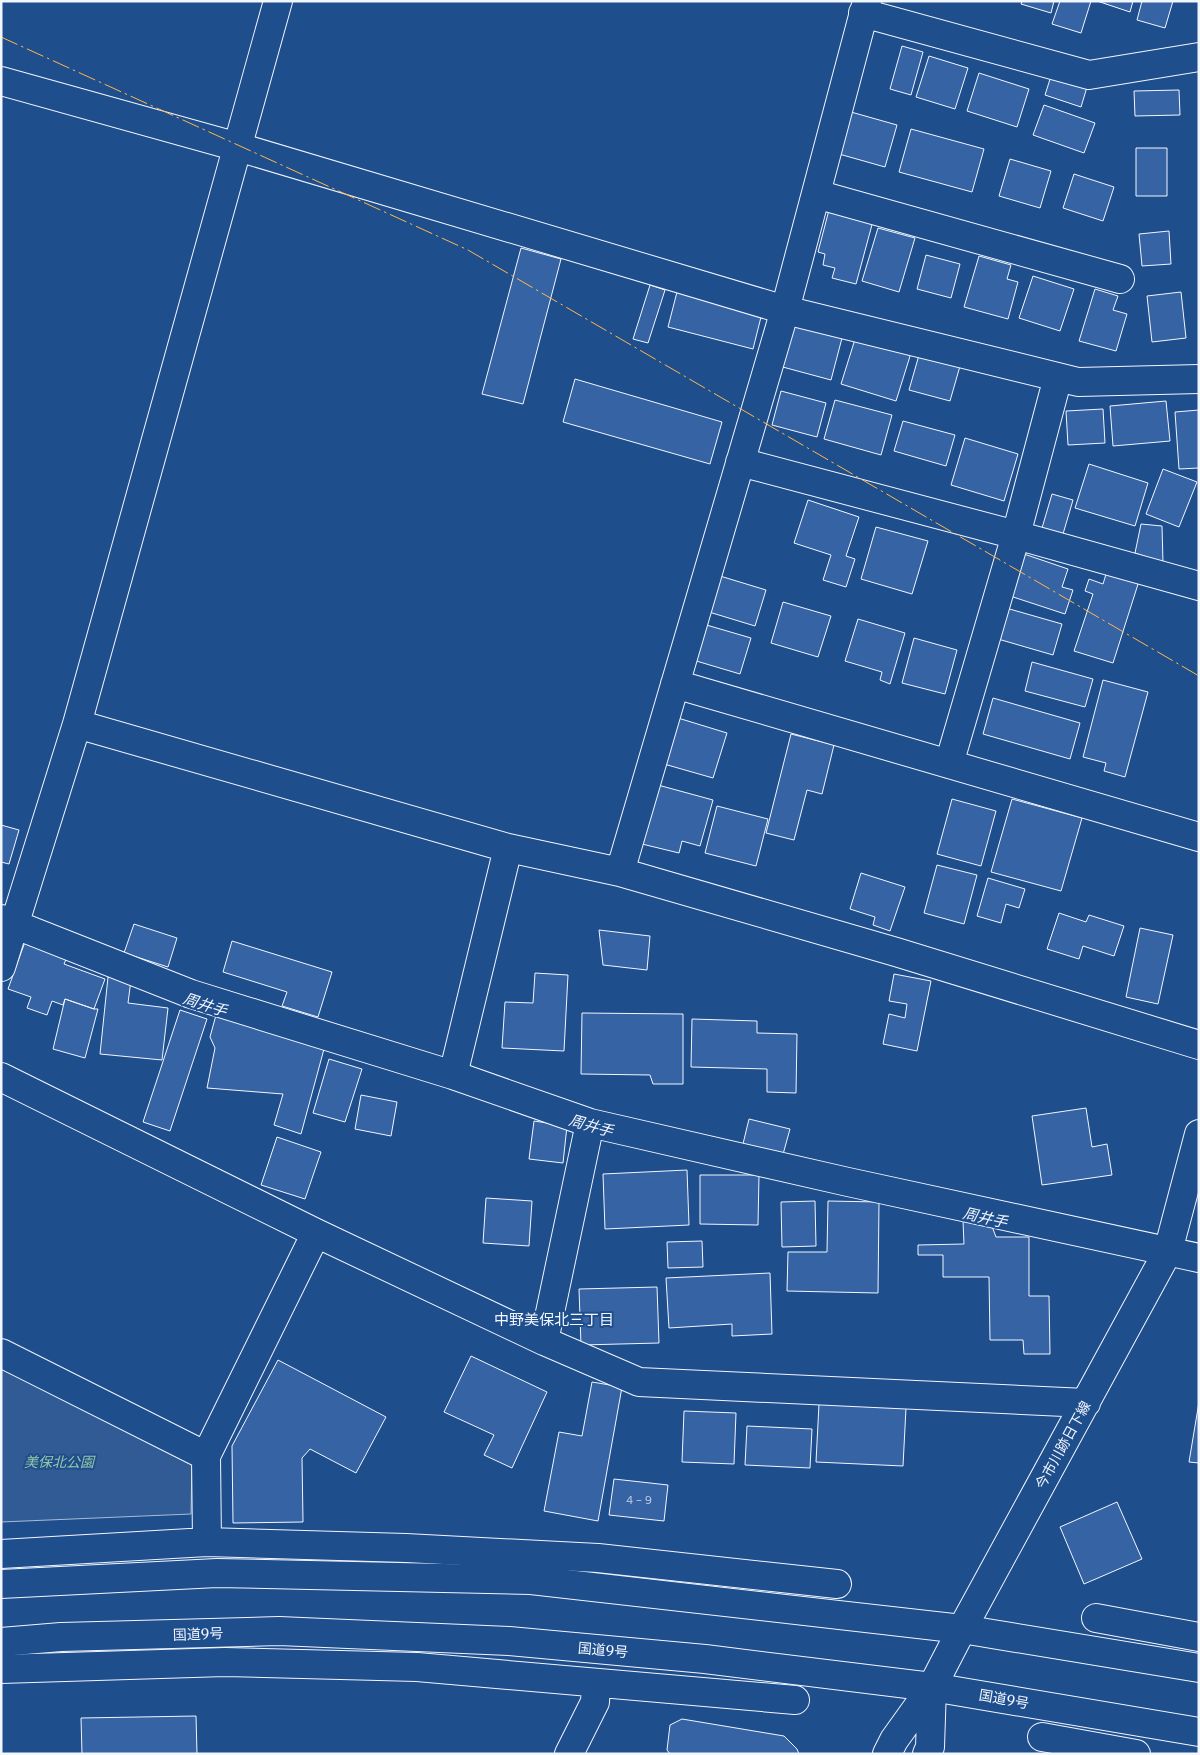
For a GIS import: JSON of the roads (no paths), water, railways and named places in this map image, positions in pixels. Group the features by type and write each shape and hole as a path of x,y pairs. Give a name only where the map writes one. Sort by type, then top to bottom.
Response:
{"main road":[{"path":"1,967 8,922 77,724 278,1"},
{"path":"620,872 785,310 865,7 1089,75 1199,58"},
{"path":"1,81 238,147 785,310 1078,382 1199,379"},
{"path":"816,194 1120,279"},
{"path":"949,764 1016,534 1058,377"},
{"path":"740,462 1016,534 1199,586"},
{"path":"675,684 1199,837"},
{"path":"77,724 508,848 620,872 896,952 1199,1045"},
{"path":"453,1074 508,848"},
{"path":"8,922 191,994 453,1074 590,1123 839,1180 1199,1258"},
{"path":"1,1077 316,1234 544,1341 638,1382 1086,1403"},
{"path":"544,1341 590,1123"},
{"name":"今市川跡日下線","path":"927,1754 930,1747 932,1687 1168,1251 1199,1134"},
{"path":"207,1542 206,1456 316,1234"},
{"path":"1,1353 206,1456"},
{"path":"1,1554 207,1542 406,1548 598,1558 837,1584"},
{"path":"217,1573 265,1544"},
{"path":"672,1566 717,1602"},
{"path":"1,1584 217,1573 531,1580 962,1629 1199,1668"},
{"path":"1096,1618 1199,1637"},
{"path":"225,1662 279,1631"},
{"name":"国道9号","path":"1,1642 61,1637 279,1631 509,1641 705,1659 932,1687 1197,1733"},
{"path":"650,1687 705,1659"},
{"path":"1,1669 225,1662 417,1667 795,1700"},
{"path":"569,1754 595,1702 596,1683"},
{"path":"887,1754 894,1740 932,1687"},
{"path":"1042,1737 1136,1754"}],"district":[{"name":"中野美保北三丁目","path":"554,1320"}],"water label":[{"name":"周井手","path":"205,1005"},
{"name":"周井手","path":"591,1126"},
{"name":"周井手","path":"985,1218"}],"park label":[{"name":"美保北公園","path":"59,1462"}]}
